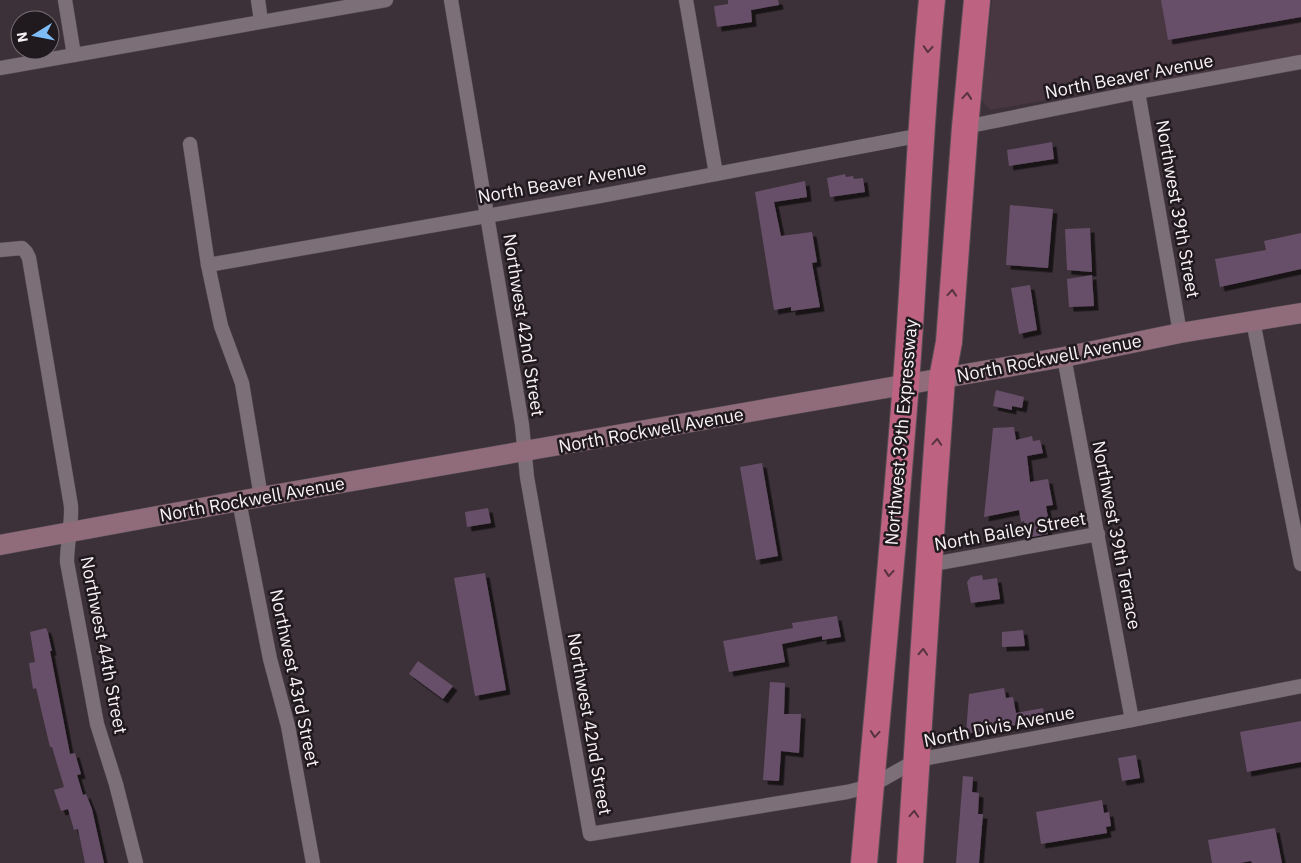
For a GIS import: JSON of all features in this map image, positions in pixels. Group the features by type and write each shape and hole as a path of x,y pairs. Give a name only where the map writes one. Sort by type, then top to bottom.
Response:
{"highway":[{"name":"Northwest 39th Expressway","path":"864,863 906,385 932,0"},
{"name":"Northwest 39th Expressway","path":"910,863 928,565 942,378 949,342 964,127 977,0"}],"main road":[{"name":"North Rockwell Avenue","path":"0,545 260,497 1064,357 1180,333 1301,313"}],"street":[{"path":"65,0 74,55"},
{"path":"258,0 261,22"},
{"path":"0,68 386,0"},
{"name":"Northwest 42nd Street","path":"451,0 522,425 527,477 590,834"},
{"path":"686,0 716,174"},
{"name":"North Beaver Avenue","path":"964,127 1301,62"},
{"name":"Northwest 39th Street","path":"1138,92 1180,333"},
{"name":"North Beaver Avenue","path":"208,265 922,135"},
{"path":"190,144 208,265 221,326 242,383 260,497"},
{"name":"Northwest 44th Street","path":"0,250 22,248 28,258 71,506 67,562 97,724 128,826 136,863"},
{"path":"1253,321 1301,564"},
{"name":"Northwest 39th Terrace","path":"1064,357 1132,720"},
{"name":"Northwest 43rd Street","path":"239,502 270,659 288,726 313,863"},
{"name":"North Bailey Street","path":"928,565 1098,534"},
{"name":"North Divis Avenue","path":"590,834 871,786 917,760 1301,686"}],"shaded area":[{"path":"992,0 1301,0 1301,56 990,110 981,99"}],"building":[{"path":"728,0 778,0 779,5 751,10 752,22 717,27 714,7 728,4"},
{"path":"1161,0 1301,0 1301,17 1168,40"},
{"path":"1052,142 1054,159 1009,166 1007,150"},
{"path":"845,174 846,177 853,176 854,179 863,178 865,192 830,197 827,178"},
{"path":"805,181 807,197 774,202 781,236 812,232 817,262 812,263 820,307 791,311 791,307 774,310 755,192"},
{"path":"1010,205 1053,209 1048,268 1006,265"},
{"path":"1090,228 1092,272 1067,270 1065,229"},
{"path":"1301,233 1301,269 1220,287 1215,259 1266,250 1264,241"},
{"path":"1092,275 1094,306 1069,307 1067,279"},
{"path":"1030,285 1037,330 1019,334 1011,288"},
{"path":"996,390 1024,397 1022,408 1012,406 1012,410 993,406"},
{"path":"1014,427 1016,440 1032,436 1033,441 1040,440 1043,453 1027,456 1030,482 1048,479 1053,505 1046,506 1048,534 1027,538 1024,521 1021,522 1019,510 984,517 993,428"},
{"path":"762,463 778,556 756,560 740,467"},
{"path":"488,508 491,523 467,527 465,512"},
{"path":"485,573 506,690 475,696 454,578"},
{"path":"982,575 983,580 997,578 1000,599 971,603 967,582 971,577"},
{"path":"837,616 841,637 822,640 822,636 782,644 785,662 729,672 723,641 793,628 792,623"},
{"path":"46,628 52,651 50,651 70,754 75,753 81,774 77,775 83,795 86,794 92,809 104,863 85,863 78,829 74,830 68,809 61,811 54,790 64,787 52,747 50,747 36,688 33,689 29,663 35,662 30,632"},
{"path":"1023,630 1025,646 1002,647 1002,632"},
{"path":"418,661 453,686 443,699 409,674"},
{"path":"770,682 785,683 784,714 801,714 799,753 781,751 779,781 763,780"},
{"path":"1004,688 1006,698 1013,697 1016,713 1043,708 1045,720 966,734 969,694"},
{"path":"1301,721 1301,762 1247,772 1240,732"},
{"path":"1136,755 1140,778 1122,781 1118,758"},
{"path":"963,776 973,777 972,792 979,793 978,814 983,814 979,863 956,863"},
{"path":"1102,800 1104,813 1109,812 1111,826 1106,827 1107,833 1041,844 1036,812"},
{"path":"1275,828 1282,863 1252,863 1251,861 1212,863 1208,840"}]}
